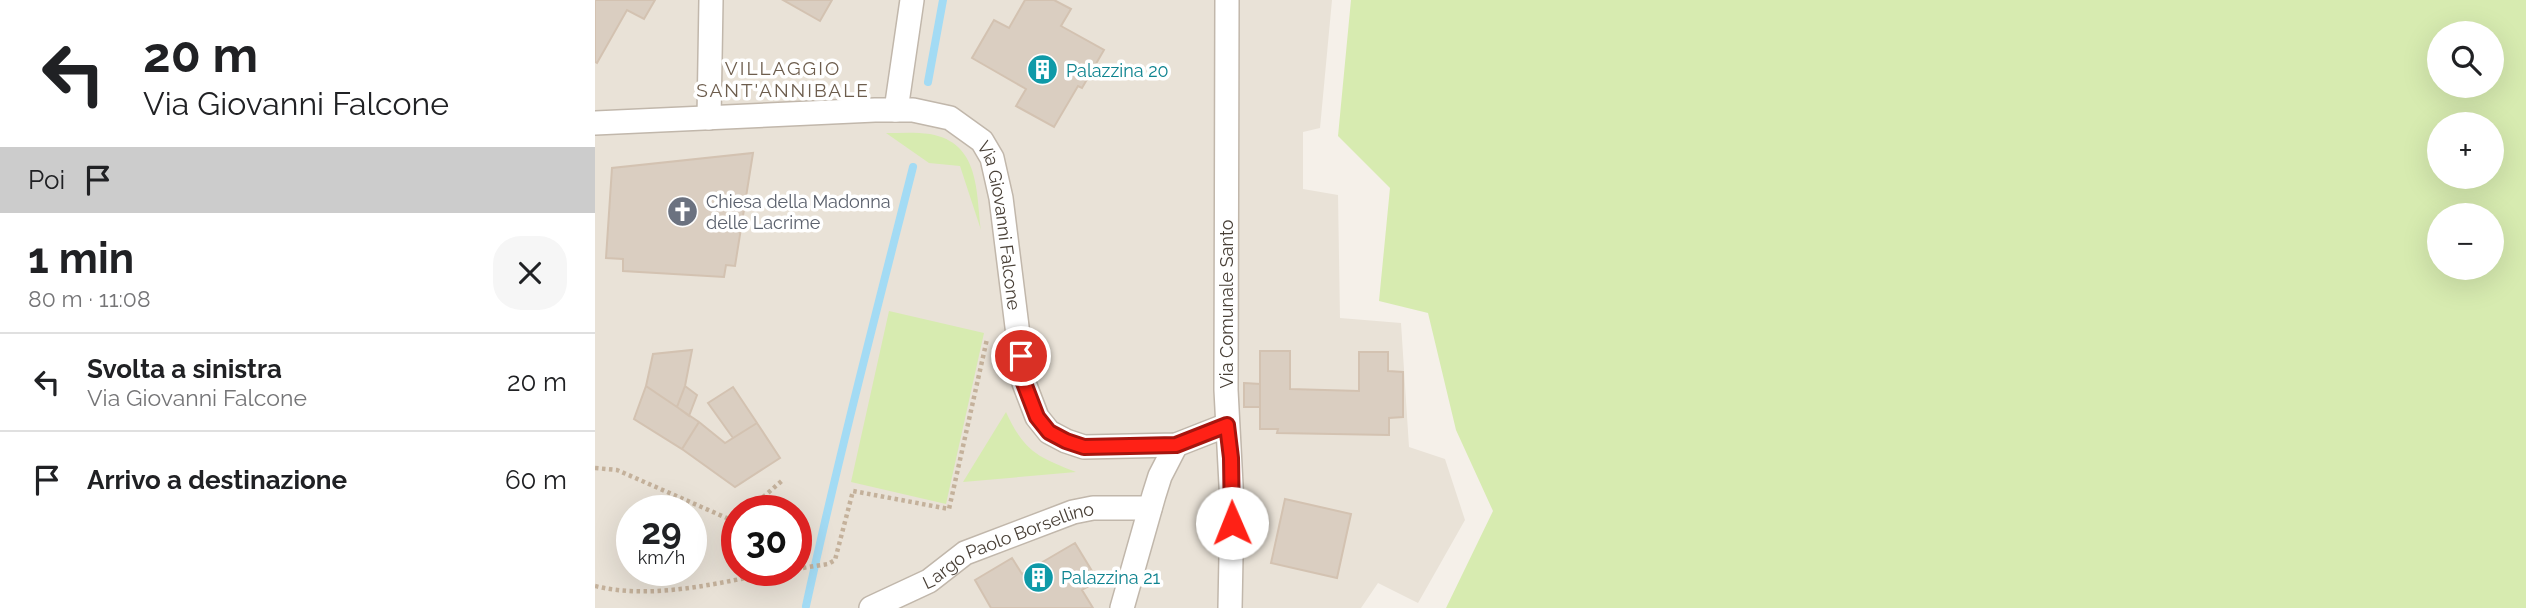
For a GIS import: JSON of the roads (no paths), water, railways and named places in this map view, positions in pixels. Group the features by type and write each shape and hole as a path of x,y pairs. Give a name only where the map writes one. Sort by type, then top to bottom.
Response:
{"street":[{"path":"709,118 711,0"},
{"path":"896,110 912,0"},
{"name":"Via Comunale Santo","path":"1227,0 1227,425 1232,493 1230,608"},
{"name":"Via Giovanni Falcone","path":"595,123 896,110 913,110 950,118 982,142 992,158 1001,198 1024,383 1037,417 1049,432 1084,447 1176,445 1227,425"},
{"path":"1122,608 1160,476 1176,445"},
{"name":"Largo Paolo Borsellino","path":"871,608 929,581 965,553 1073,512 1093,508 1150,508"}],"waterway":[{"path":"928,82 943,0"},
{"path":"806,606 844,441 913,167"}],"place":[{"name":"Palazzina 20","path":"1043,70"},
{"name":"Chiesa della Madonna delle Lacrime","path":"683,211"},
{"name":"Palazzina 21","path":"1038,577"}],"district":[{"name":"VILLAGGIO SANT'ANNIBALE","path":"783,79"}]}
